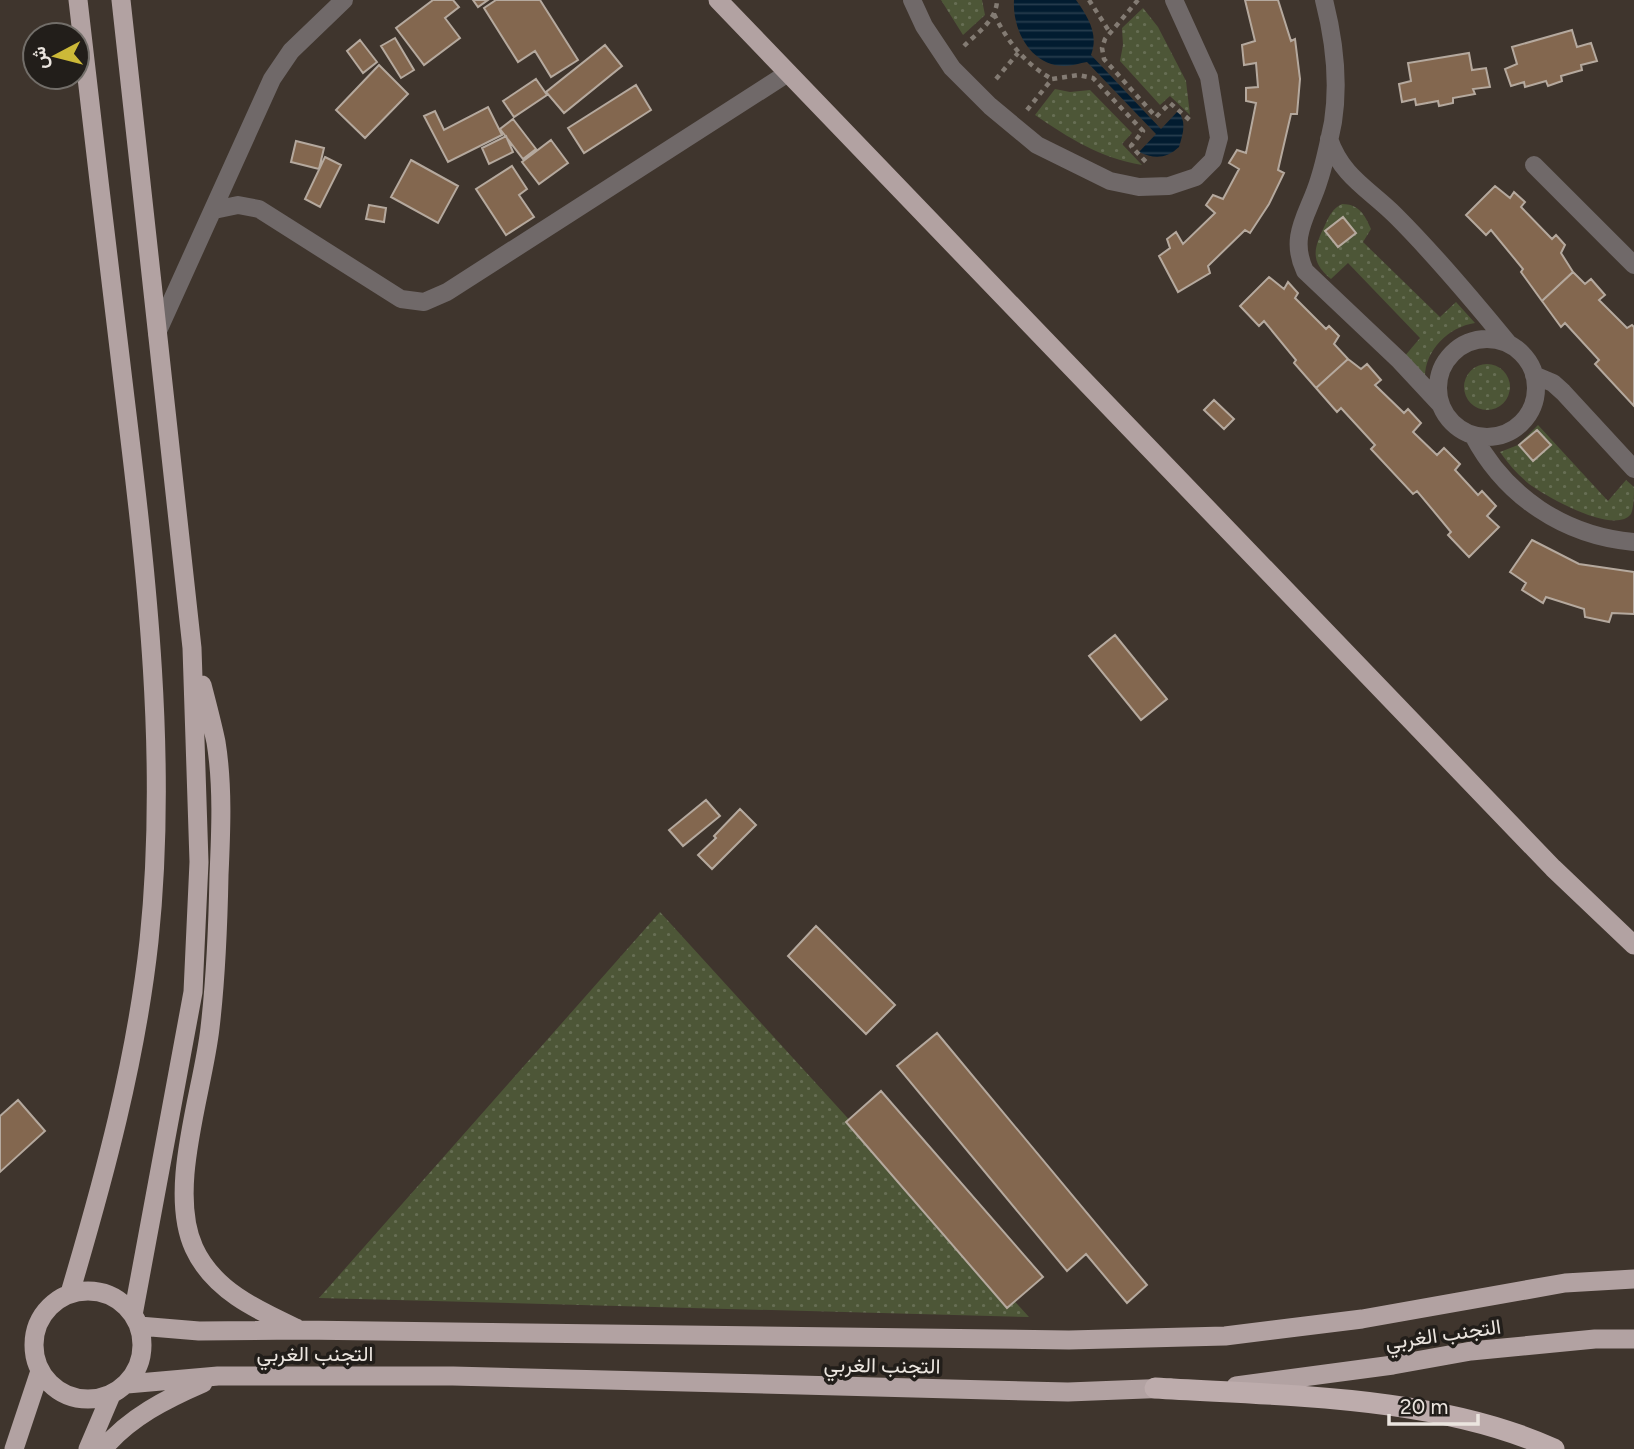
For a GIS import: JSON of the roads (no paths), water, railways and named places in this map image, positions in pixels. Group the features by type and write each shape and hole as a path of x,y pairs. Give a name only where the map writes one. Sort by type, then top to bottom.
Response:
{"highway":[{"path":"70,1293 99,1197 135,1037 149,941 156,849 157,785 151,629 143,548 78,0"},
{"path":"88,1449 119,1389 138,1367 142,1347 136,1320 193,992 199,862 192,648 121,0"},
{"path":"718,0 1534,848 1634,945"},
{"path":"192,648 216,743 221,831 217,954 210,1031 186,1166 184,1199 187,1224 194,1247 206,1269 223,1287 300,1330"},
{"name":"التجنب الغربي","path":"136,1320 199,1331 1069,1340 1225,1336 1362,1319 1565,1283 1634,1279"},
{"path":"119,1389 96,1399 79,1399 64,1394 50,1384 40,1371 33,1349 37,1325 50,1306 70,1293 88,1290 105,1293 121,1301 136,1320"},
{"name":"التجنب الغربي","path":"119,1389 218,1376 453,1376 1068,1392 1251,1385 1471,1351 1595,1339 1634,1339"},
{"path":"14,1449 40,1371"},
{"path":"103,1449 113,1437 143,1413 218,1376"},
{"path":"1155,1388 1339,1400 1451,1416 1528,1438 1554,1449"}],"street":[{"path":"158,333 272,79 291,51 344,0"},
{"path":"912,0 923,26 948,61 1015,127 1037,145 1110,181 1139,187 1169,186 1196,177 1213,160 1219,138 1209,77 1174,0"},
{"path":"1324,0 1332,41 1336,88 1329,139 1319,181 1299,231 1297,248 1300,261 1306,271 1400,361 1440,405 1448,418 1473,435 1502,435 1521,423 1533,404 1536,390 1534,375 1529,362 1520,351 1508,343 1492,338 1475,339 1460,346 1448,357 1440,372 1437,388 1440,405"},
{"path":"214,210 238,205 259,209 401,299 424,302 447,292 788,73"},
{"path":"1329,139 1334,154 1348,175 1396,216 1477,303 1508,343"},
{"path":"1534,165 1634,265"},
{"path":"1534,375 1543,377 1563,392 1634,469"},
{"path":"1473,435 1492,467 1516,493 1545,513 1581,531 1609,539 1634,542"}],"water":[{"path":"1014,0 1076,0 1093,33 1091,55 1161,129 1178,111 1181,115 1183,133 1179,147 1160,157 1139,152 1156,134 1087,62 1068,66 1053,64 1033,53 1016,23"}]}
